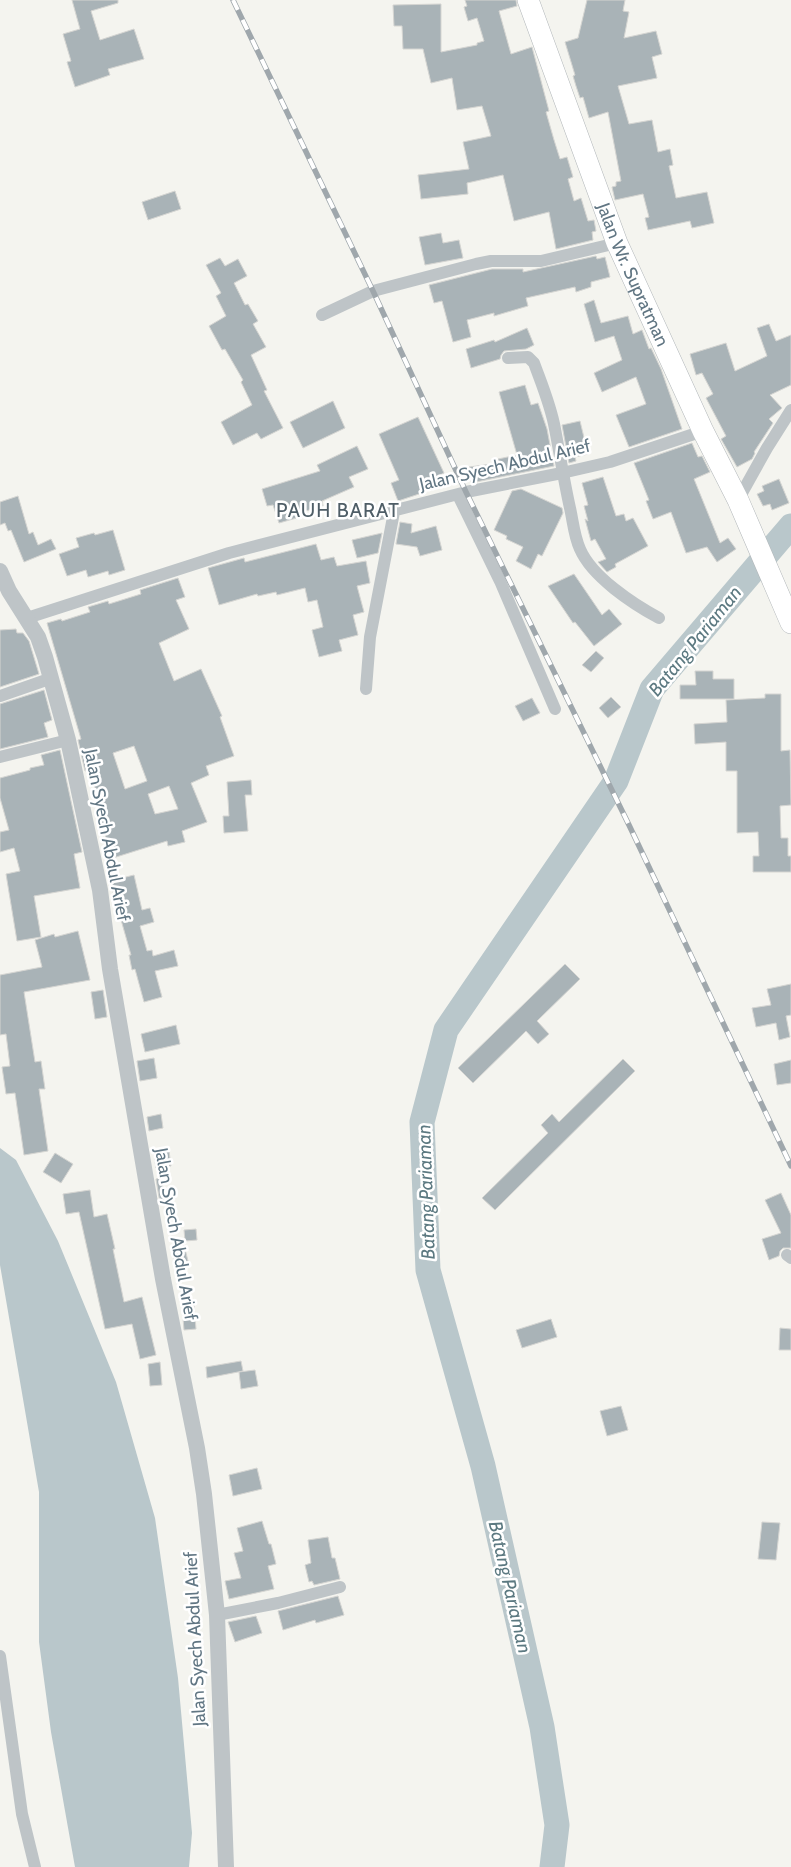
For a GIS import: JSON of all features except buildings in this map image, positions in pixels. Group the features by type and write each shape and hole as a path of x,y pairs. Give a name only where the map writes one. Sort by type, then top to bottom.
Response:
{"main road":[{"name":"Jalan Wr. Supratman","path":"528,0 617,243 703,431 738,500 775,586 789,612"}],"street":[{"path":"322,315 373,291 476,264 505,260 541,261 617,243"},
{"path":"508,358 528,357 534,363 552,414 562,473 576,536 583,555 625,597 659,618"},
{"path":"738,500 791,410"},
{"name":"Jalan Syech Abdul Arief","path":"27,618 229,553 458,494 610,462 703,431"},
{"path":"458,494 500,581 556,709"},
{"path":"366,689 370,637 394,512"},
{"name":"Jalan Syech Abdul Arief","path":"0,571 4,592 27,618 38,637 52,678 68,740 100,890 110,969 163,1279 197,1448 204,1494 217,1615 226,1867"},
{"path":"0,696 52,678"},
{"path":"0,757 68,740"},
{"path":"217,1615 278,1603 340,1587"},
{"path":"0,1656 22,1814 35,1867"}],"shaded area":[{"path":"0,1148 16,1160 58,1241 116,1382 155,1518 178,1678 192,1833 189,1867 75,1867 51,1732 39,1642 39,1492 0,1265"}],"waterway":[{"name":"Batang Pariaman","path":"552,1867 557,1825 542,1727 483,1466 428,1270 422,1122 446,1030 616,781 652,689 791,526"}],"railway":[{"path":"233,0 373,291 466,492 629,825 791,1166"}],"district":[{"name":"PAUH BARAT","path":"338,510"}]}
